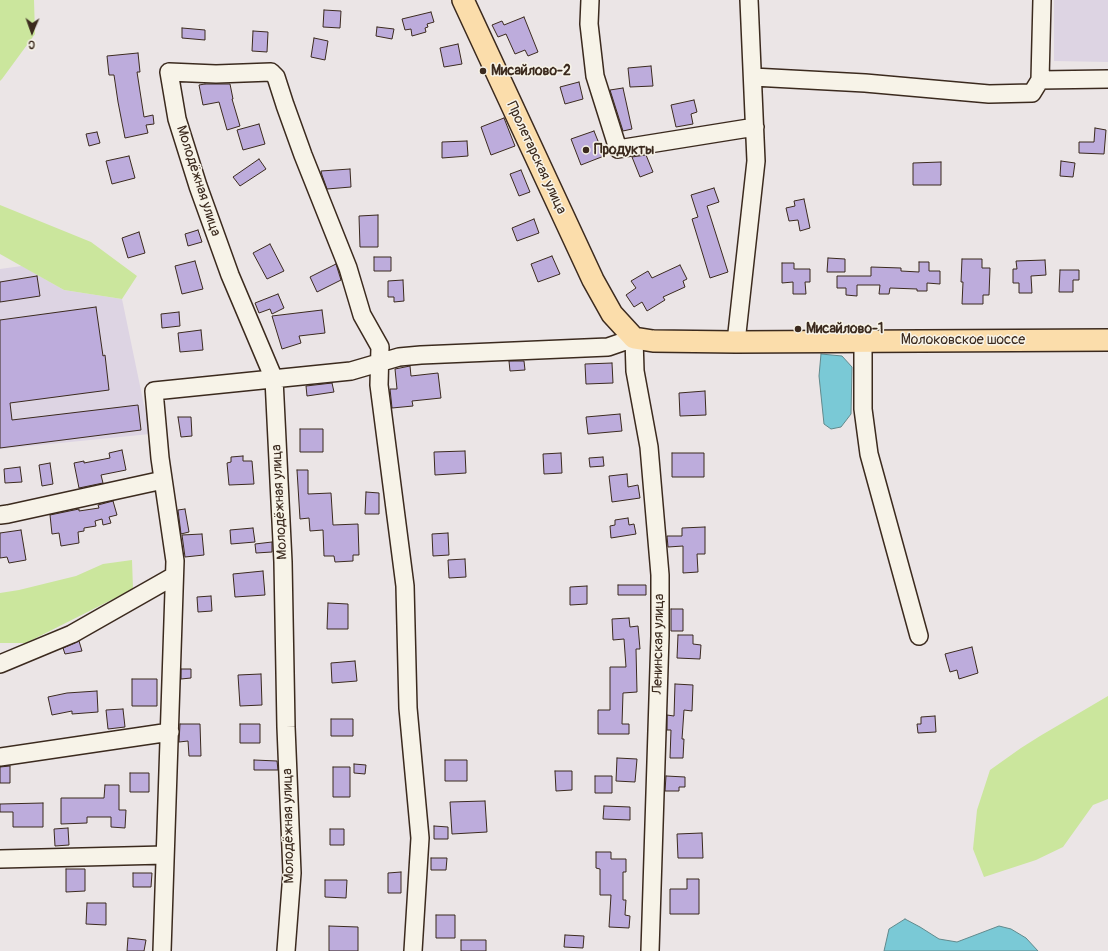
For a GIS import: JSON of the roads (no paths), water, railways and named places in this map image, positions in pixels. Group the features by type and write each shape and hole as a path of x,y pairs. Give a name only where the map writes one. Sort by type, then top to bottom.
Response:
{"main road":[{"name":"Пролетарская улица","path":"463,0 593,280 612,314 634,338"},
{"name":"Молоковское шоссе","path":"634,338 653,341 736,342 1108,340"}],"street":[{"path":"590,0 589,24 595,76 618,150 755,127"},
{"path":"736,342 756,161 750,0"},
{"path":"753,76 865,83 989,94 1032,93 1040,80 1042,0"},
{"name":"Молодёжная улица","path":"286,951 292,873 286,727 283,562 274,379 230,275 198,186 177,119 169,72 216,74 271,72 276,77 303,155 348,268 362,315 380,347 380,362"},
{"path":"1040,80 1108,80"},
{"path":"162,951 175,561 160,458 154,392 351,371 380,362 421,355 608,347 634,338"},
{"name":"Ленинская улица","path":"634,338 636,370 649,447 660,575 660,636 650,951"},
{"path":"864,341 863,409 869,454 919,636"},
{"path":"380,362 379,385 405,586 408,708 420,838 413,951"},
{"path":"0,514 8,514 163,480"},
{"path":"0,664 72,634 174,576"},
{"path":"0,757 170,732"},
{"path":"0,859 166,855"}],"water":[{"path":"821,354 842,356 852,367 851,414 841,427 831,429 824,424 819,376"},
{"path":"905,919 939,939 957,942 999,926 1011,929 1026,938 1038,951 884,951 889,929"}],"place":[{"name":"Мисайлово-2","path":"483,71"},
{"name":"Продукты","path":"586,150"},
{"name":"Мисайлово-1","path":"798,329"}]}
